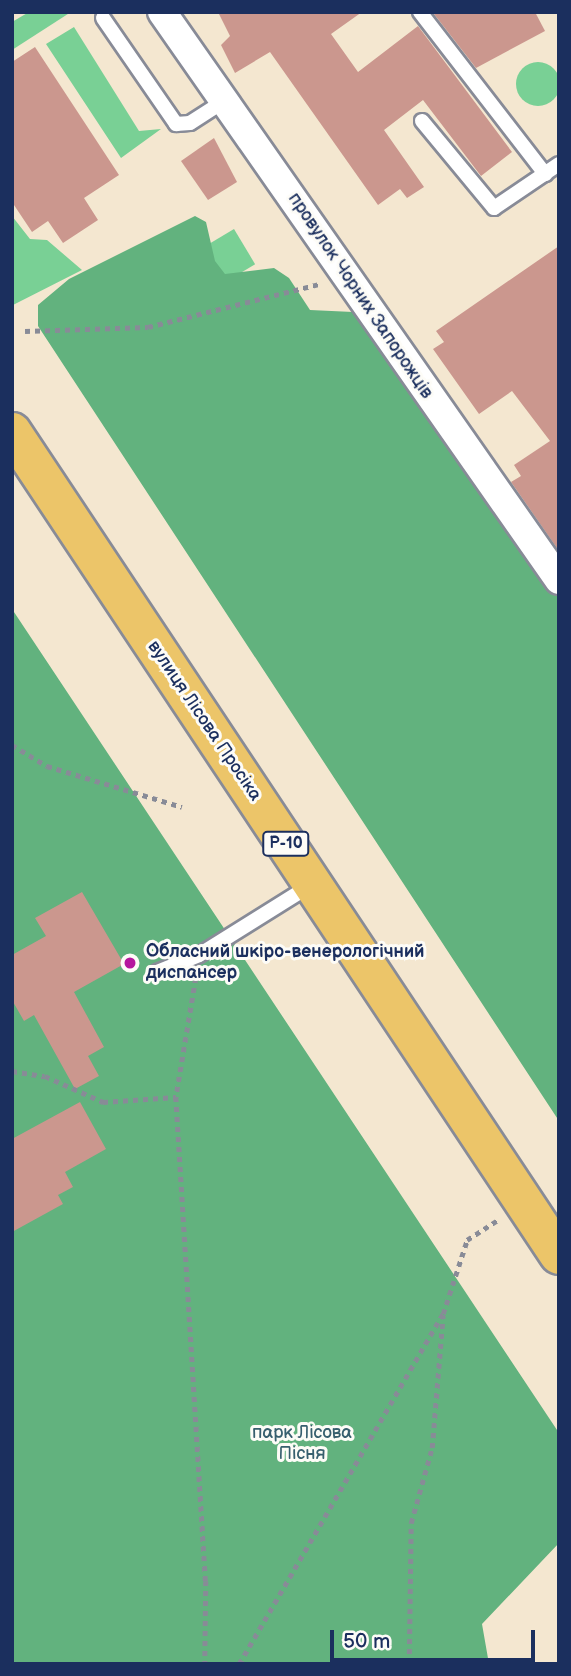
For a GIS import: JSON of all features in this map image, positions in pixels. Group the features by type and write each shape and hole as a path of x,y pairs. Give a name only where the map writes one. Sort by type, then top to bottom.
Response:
{"main road":[{"name":"вулиця Лісова Просіка","path":"12,432 559,1255"}],"street":[{"name":"провулок Чорних Запорожців","path":"162,12 559,580"}],"lane":[{"path":"420,12 545,174"},
{"path":"103,19 176,124 190,123 224,101"},
{"path":"422,121 489,206 504,205 559,164"},
{"path":"157,972 200,956 313,884"}],"path":[{"path":"25,331 148,327 254,303 282,289"},
{"path":"12,745 47,766 182,807"},
{"path":"200,956 176,1097 206,1581 205,1664"},
{"path":"12,1071 46,1076 103,1102 176,1097"},
{"path":"239,1664 443,1314 467,1240 499,1219"},
{"path":"409,1664 411,1523 432,1448 443,1314"}],"green space":[{"path":"29,12 71,12 12,50 12,22"},
{"path":"74,27 139,131 161,129 121,158 46,44"},
{"path":"538,62 554,68 560,84 554,100 538,106 522,100 516,84 522,68"},
{"path":"12,216 30,239 47,240 82,270 13,305"},
{"path":"195,216 206,222 215,261 225,274 274,268 289,278 310,310 353,312 559,595 559,1121 38,326 38,305 69,279"},
{"path":"234,229 255,264 221,285 200,250"},
{"name":"парк Лісова Пісня","path":"12,609 559,1433 559,1543 482,1624 489,1664 12,1664"}],"building":[{"path":"218,12 362,12 331,34 358,72 418,26 512,152 481,176 423,100 384,130 424,187 407,198 400,189 378,205 270,52 235,73 221,45 230,36"},
{"path":"535,12 545,31 476,68 434,14"},
{"path":"35,47 119,175 84,198 98,220 63,243 48,221 32,232 12,202 12,62"},
{"path":"214,138 237,182 208,200 181,161"},
{"path":"559,246 559,551 511,482 521,476 514,465 550,441 512,391 479,414 433,349 444,342 436,331"},
{"path":"82,892 124,964 74,992 104,1047 88,1056 99,1076 75,1089 34,1015 24,1021 12,1000 12,955 46,936 35,918"},
{"path":"80,1102 106,1149 65,1172 73,1187 58,1195 63,1204 12,1232 12,1139"}],"place":[{"name":"Обласний шкіро-венерологічний диспансер","path":"130,963"}]}
